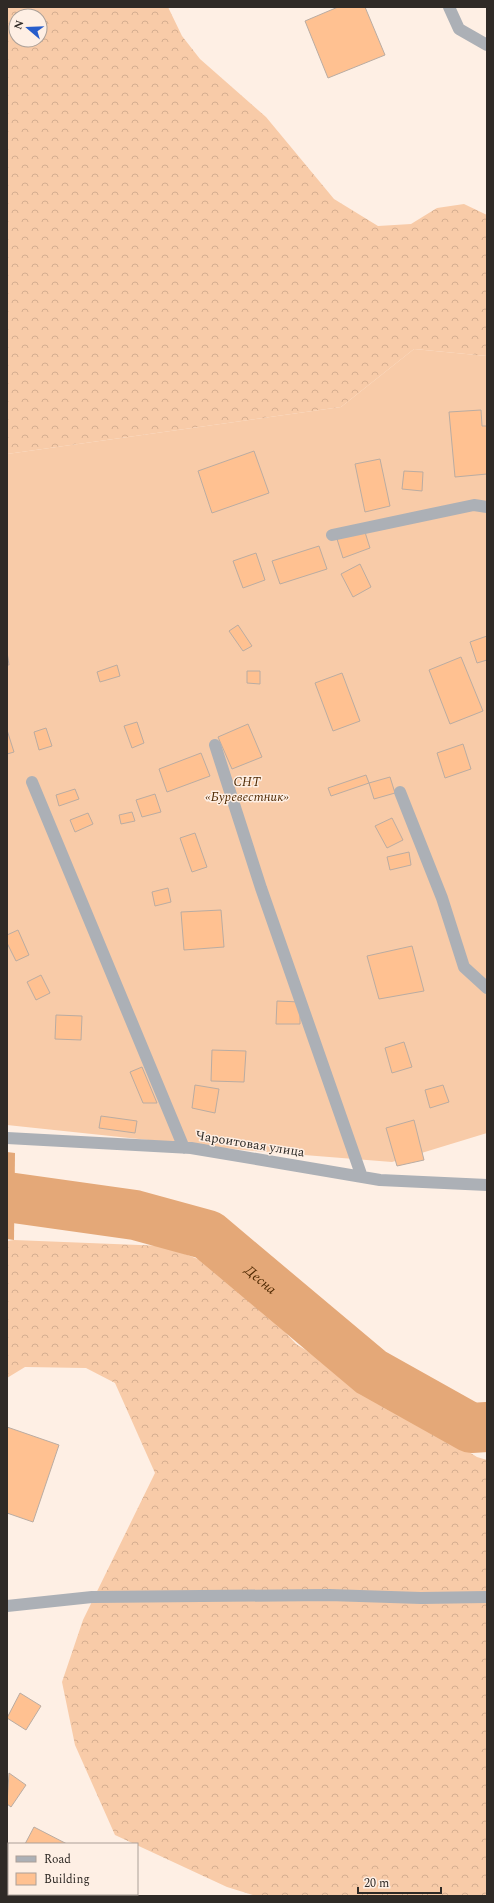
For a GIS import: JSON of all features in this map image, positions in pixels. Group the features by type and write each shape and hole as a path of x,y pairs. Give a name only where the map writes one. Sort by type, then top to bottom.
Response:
{"street":[{"path":"449,7 459,29 487,45"},
{"path":"332,535 474,505 487,507"},
{"path":"215,745 261,888 362,1177"},
{"path":"32,782 184,1148"},
{"path":"400,792 442,898 464,967 487,988"},
{"name":"Чароитовая улица","path":"7,1138 184,1148 380,1180 487,1185"},
{"path":"7,1606 92,1597 329,1595 421,1598 487,1597"}],"green space":[{"path":"7,7 168,7 182,36 200,59 266,117 334,199 378,226 411,224 437,208 464,204 487,215 487,356 414,349 341,407 7,454"},
{"name":"СНТ «Буревестник»","path":"414,349 487,356 487,1133 392,1162 243,1150 7,1125 7,454 341,407"},
{"path":"14,1240 164,1246 229,1271 296,1344 477,1457 487,1460 487,1896 256,1896 227,1887 138,1846 138,1843 132,1843 115,1835 75,1745 62,1682 83,1620 155,1473 115,1383 86,1368 25,1367 7,1378 7,1241"}],"shaded area":[{"path":"7,1152 15,1153 14,1240 7,1239"}],"building":[{"path":"338,7 365,7 385,55 328,78 305,21"},
{"path":"481,410 482,426 487,426 487,474 455,477 449,412"},
{"path":"254,451 269,493 212,513 198,471"},
{"path":"380,459 390,506 365,512 355,464"},
{"path":"404,471 423,472 422,491 402,489"},
{"path":"364,529 370,548 343,558 337,539"},
{"path":"319,546 327,569 280,584 272,561"},
{"path":"256,553 265,580 243,588 233,561"},
{"path":"360,564 371,587 353,597 341,574"},
{"path":"238,625 252,646 243,651 229,631"},
{"path":"487,636 487,660 477,663 470,642"},
{"path":"7,652 9,665 7,665"},
{"path":"461,657 483,711 450,724 429,670"},
{"path":"117,665 120,676 100,682 97,672"},
{"path":"247,671 260,671 260,684 247,683"},
{"path":"342,673 360,721 333,731 315,683"},
{"path":"137,722 144,743 132,748 124,726"},
{"path":"248,724 262,757 232,769 218,737"},
{"path":"46,728 52,746 39,750 34,732"},
{"path":"7,730 14,752 7,754"},
{"path":"463,744 471,769 445,778 437,753"},
{"path":"201,753 210,776 167,792 159,769"},
{"path":"366,775 369,783 331,796 328,788"},
{"path":"390,777 395,793 374,799 369,783"},
{"path":"75,789 79,799 59,806 56,795"},
{"path":"155,794 161,812 142,817 136,800"},
{"path":"132,812 135,821 121,824 119,815"},
{"path":"88,813 93,824 75,832 70,820"},
{"path":"392,818 403,840 387,848 375,826"},
{"path":"195,833 207,867 192,872 180,838"},
{"path":"409,852 411,865 390,870 387,857"},
{"path":"168,888 171,902 155,906 152,892"},
{"path":"221,910 224,947 184,950 181,912"},
{"path":"18,930 29,955 16,961 7,943 7,935"},
{"path":"412,946 424,991 379,999 367,956"},
{"path":"41,975 50,993 36,1000 27,982"},
{"path":"277,1001 300,1002 300,1024 276,1024"},
{"path":"56,1015 82,1016 81,1040 55,1039"},
{"path":"404,1042 412,1067 392,1073 385,1048"},
{"path":"212,1050 246,1051 244,1082 211,1081"},
{"path":"142,1067 157,1103 143,1103 130,1072"},
{"path":"195,1085 219,1089 215,1113 192,1108"},
{"path":"443,1085 449,1102 430,1108 425,1090"},
{"path":"101,1116 137,1121 135,1133 99,1128"},
{"path":"414,1120 424,1160 397,1166 386,1128"},
{"path":"7,1427 59,1445 33,1522 7,1513"},
{"path":"20,1693 41,1706 26,1730 7,1718"},
{"path":"9,1773 26,1785 11,1807 7,1804"},
{"path":"34,1827 65,1843 26,1843"}],"waterway":[{"name":"Десна","path":"7,1197 135,1215 208,1235 371,1372 471,1428 487,1427"}]}
